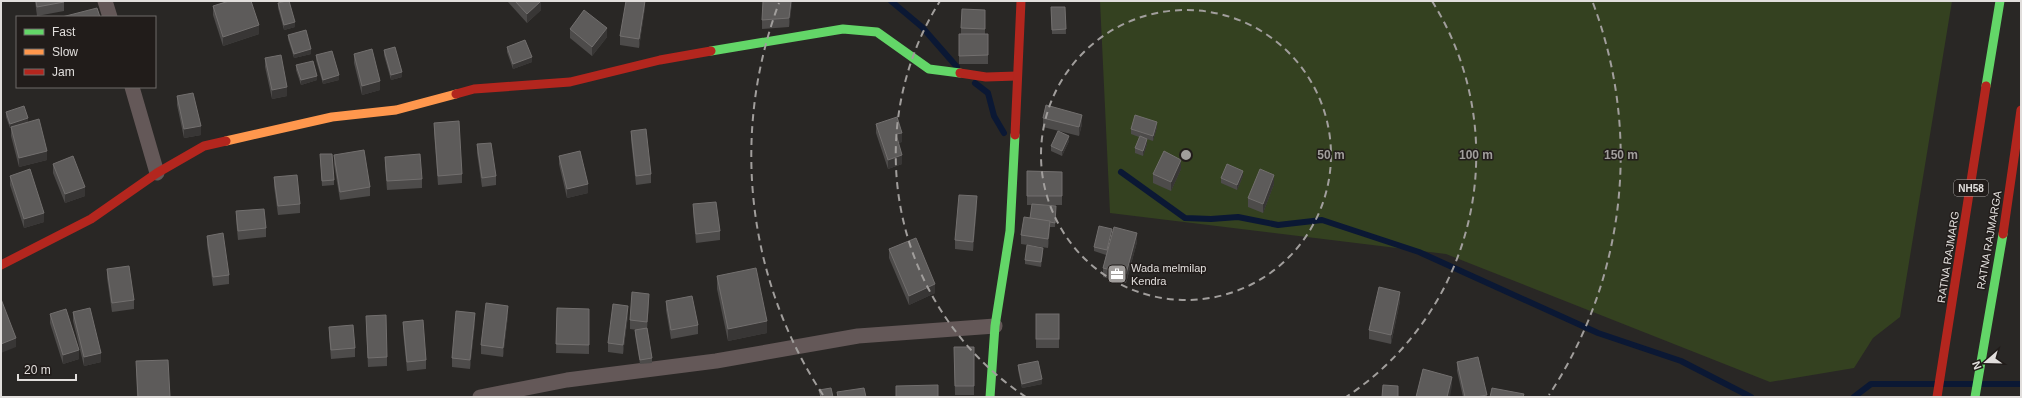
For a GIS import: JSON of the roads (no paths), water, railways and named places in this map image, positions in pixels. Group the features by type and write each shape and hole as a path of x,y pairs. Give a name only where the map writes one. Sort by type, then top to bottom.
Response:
{"main road":[{"path":"990,397 995,326 1010,231 1012,161 1018,76 1020,1"},
{"name":"RATNA RAJMARG","path":"1937,397 2000,1"},
{"path":"1,265 91,220 157,173 204,146 332,117 396,110 474,89 570,82 660,60 843,29 877,32 929,69 986,77 1018,76"},
{"name":"RATNA RAJMARGA","path":"1975,397 2011,184 2021,110"}],"street":[{"path":"105,1 110,16"},
{"path":"132,88 157,173"},
{"path":"480,397 567,380 716,361 858,336 995,326"}],"waterway":[{"path":"891,1 922,27 957,67"},
{"path":"975,83 988,93 994,116 1004,133"},
{"path":"1121,172 1185,218 1211,219 1238,217 1278,225 1322,220 1419,252 1598,333 1681,361 1751,397"},
{"path":"1854,397 1871,384 2021,384"}],"place":[{"name":"Wada melmilap Kendra","path":"1117,274"}]}
